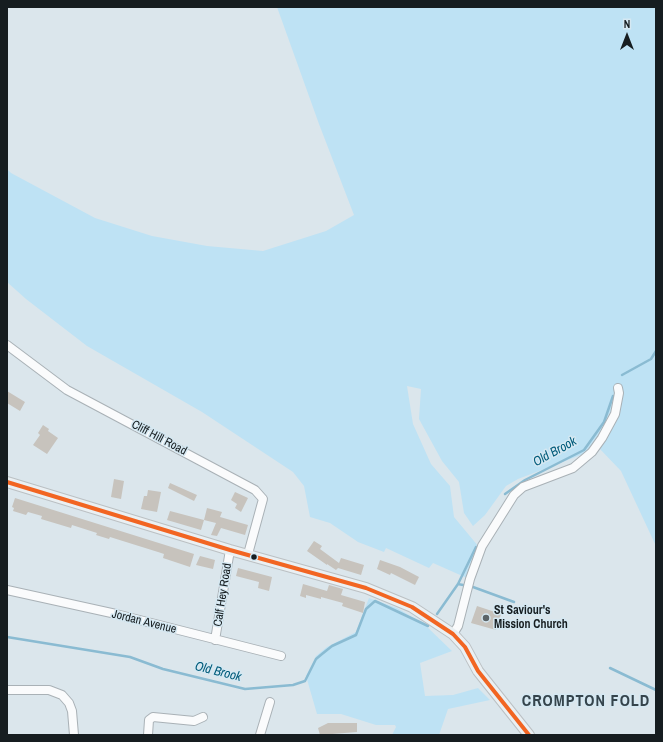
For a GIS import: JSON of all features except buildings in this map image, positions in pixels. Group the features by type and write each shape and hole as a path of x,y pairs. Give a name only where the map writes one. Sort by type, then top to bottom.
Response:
{"main road":[{"path":"7,482 230,550 386,595 412,608 454,634 465,647 478,671 528,735"}],"street":[{"name":"Cliff Hill Road","path":"7,345 67,390 256,490 263,499 248,554"},
{"path":"454,634 458,626 469,581 482,546 514,495 523,487 573,468 592,452 615,414 619,393 618,388"},
{"name":"Calf Hey Road","path":"215,640 230,550"},
{"name":"Jordan Avenue","path":"7,590 116,614 281,656"},
{"path":"7,690 49,690 62,695 69,703 72,711 74,735"},
{"path":"260,735 270,702"},
{"path":"148,735 149,720 153,716 194,721 203,717"}],"shaded area":[{"path":"277,7 656,7 656,546 621,471 599,448 518,479 506,486 485,515 473,526 464,513 459,482 442,461 419,419 421,389 407,386 413,424 431,464 450,486 454,517 479,547 467,578 433,563 429,568 386,548 384,552 358,542 330,523 310,517 304,486 293,472 202,412 87,346 26,299 7,282 7,169 11,173 95,218 152,236 207,246 263,251 326,231 354,215 319,124"},
{"path":"369,598 397,608 424,624 452,651 420,663 425,696 453,695 478,688 490,700 448,709 439,735 392,735 396,727 395,725 376,725 341,714 317,714 306,676 316,656 327,647 356,632"}],"waterway":[{"name":"Old Brook","path":"622,375 651,359 656,351"},
{"name":"Old Brook","path":"505,494 525,480 584,450 604,422 613,396"},
{"name":"Old Brook","path":"437,614 458,584 476,547"},
{"path":"458,584 473,587 514,602"},
{"name":"Old Brook","path":"7,637 130,657 163,669 245,689 293,685 305,681 316,659 332,646 356,635 366,609 375,601 428,626"},
{"path":"610,668 656,690"}],"transit line":[{"path":"7,482 230,550 366,588 412,607 453,634 465,647 478,671 529,735"}],"place":[{"name":"St Saviour's Mission Church","path":"486,618"}],"district":[{"name":"CROMPTON FOLD","path":"586,702"}]}
